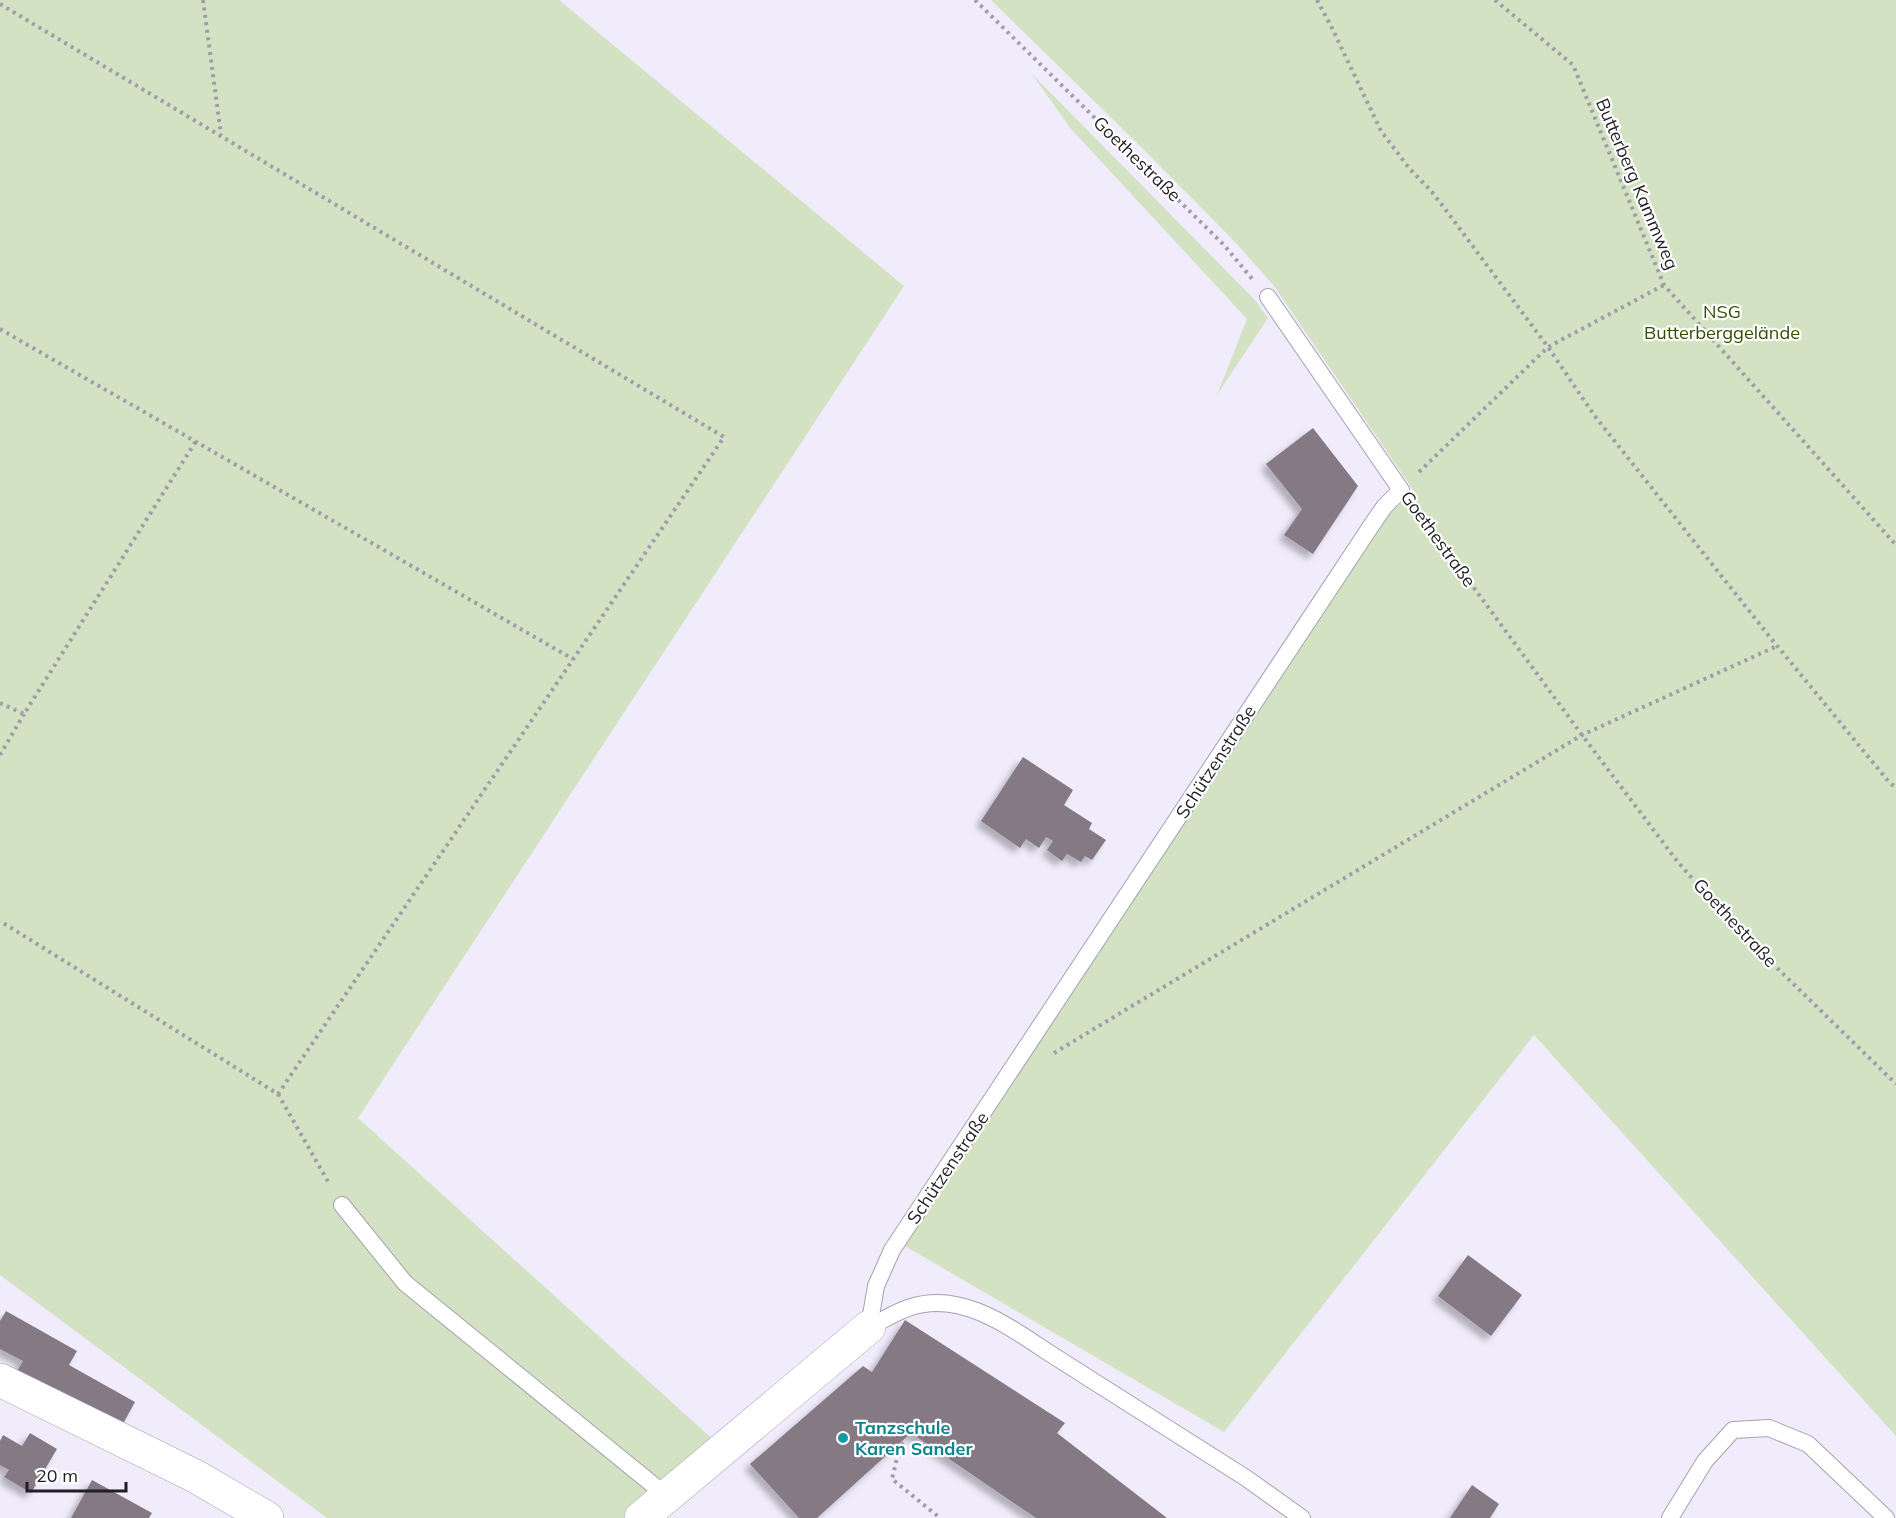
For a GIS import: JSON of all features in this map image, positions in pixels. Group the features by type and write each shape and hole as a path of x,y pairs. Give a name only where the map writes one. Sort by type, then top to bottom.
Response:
{"street":[{"path":"641,1518 869,1327"},
{"path":"0,1380 195,1476 267,1518"}],"lane":[{"name":"Goethestraße","path":"1268,297 1401,490"},
{"name":"Schützenstraße","path":"869,1327 876,1286 892,1250 1371,526 1384,507 1401,490"},
{"path":"342,1205 405,1283 668,1497"},
{"path":"869,1327 910,1306 942,1302 972,1308 1030,1340 1246,1478 1302,1518"},
{"path":"1670,1518 1705,1461 1733,1430 1769,1428 1808,1444 1886,1518"}],"path":[{"path":"203,0 221,136"},
{"name":"Goethestraße","path":"975,0 1224,245 1268,297"},
{"path":"1317,0 1381,131 1409,168 1437,199 1548,347 1594,415 1777,646 1896,788"},
{"name":"Butterberg Kammweg","path":"1495,0 1573,65 1664,285 1896,545"},
{"path":"0,4 724,436 278,1094"},
{"path":"1401,490 1548,347 1664,285"},
{"path":"0,329 573,659"},
{"path":"0,755 196,441"},
{"name":"Goethestraße","path":"1401,490 1677,861 1731,923 1896,1084"},
{"path":"1004,1083 1582,735 1777,646"},
{"path":"0,703 24,714"},
{"path":"0,921 278,1094 342,1205"},
{"path":"901,1443 906,1448 897,1458 892,1479 940,1518"}],"green space":[{"path":"0,0 559,0 904,286 358,1118 718,1444 627,1518 327,1518 0,1275"},
{"name":"NSG Butterberggelände","path":"991,0 1896,0 1896,1436 1534,1035 1224,1432 905,1246 1388,515 1416,494 1274,286 1237,244 1147,153"},
{"path":"1031,73 1255,300 1268,318 1217,395 1247,319 1072,130"}],"building":[{"path":"1313,428 1358,486 1313,554 1284,535 1302,509 1266,464"},
{"path":"1023,757 1073,790 1064,805 1092,823 1089,829 1106,840 1092,860 1085,856 1081,862 1067,854 1062,861 1047,850 1053,841 1046,837 1039,848 1026,839 1020,848 981,821"},
{"path":"1468,1255 1522,1295 1491,1336 1438,1296"},
{"path":"6,1311 77,1351 69,1365 135,1402 119,1431 16,1373 23,1361 0,1349 0,1321"},
{"path":"905,1320 1065,1423 1057,1433 1167,1518 1036,1518 911,1433 817,1518 799,1518 750,1464 863,1366 872,1372"},
{"path":"30,1433 57,1449 31,1493 4,1477 9,1470 0,1465 0,1441 3,1435 22,1446"},
{"path":"92,1480 152,1513 149,1518 71,1518"},
{"path":"1472,1485 1499,1504 1490,1518 1450,1518"}],"place":[{"name":"Tanzschule Karen Sander","path":"843,1438"}]}
